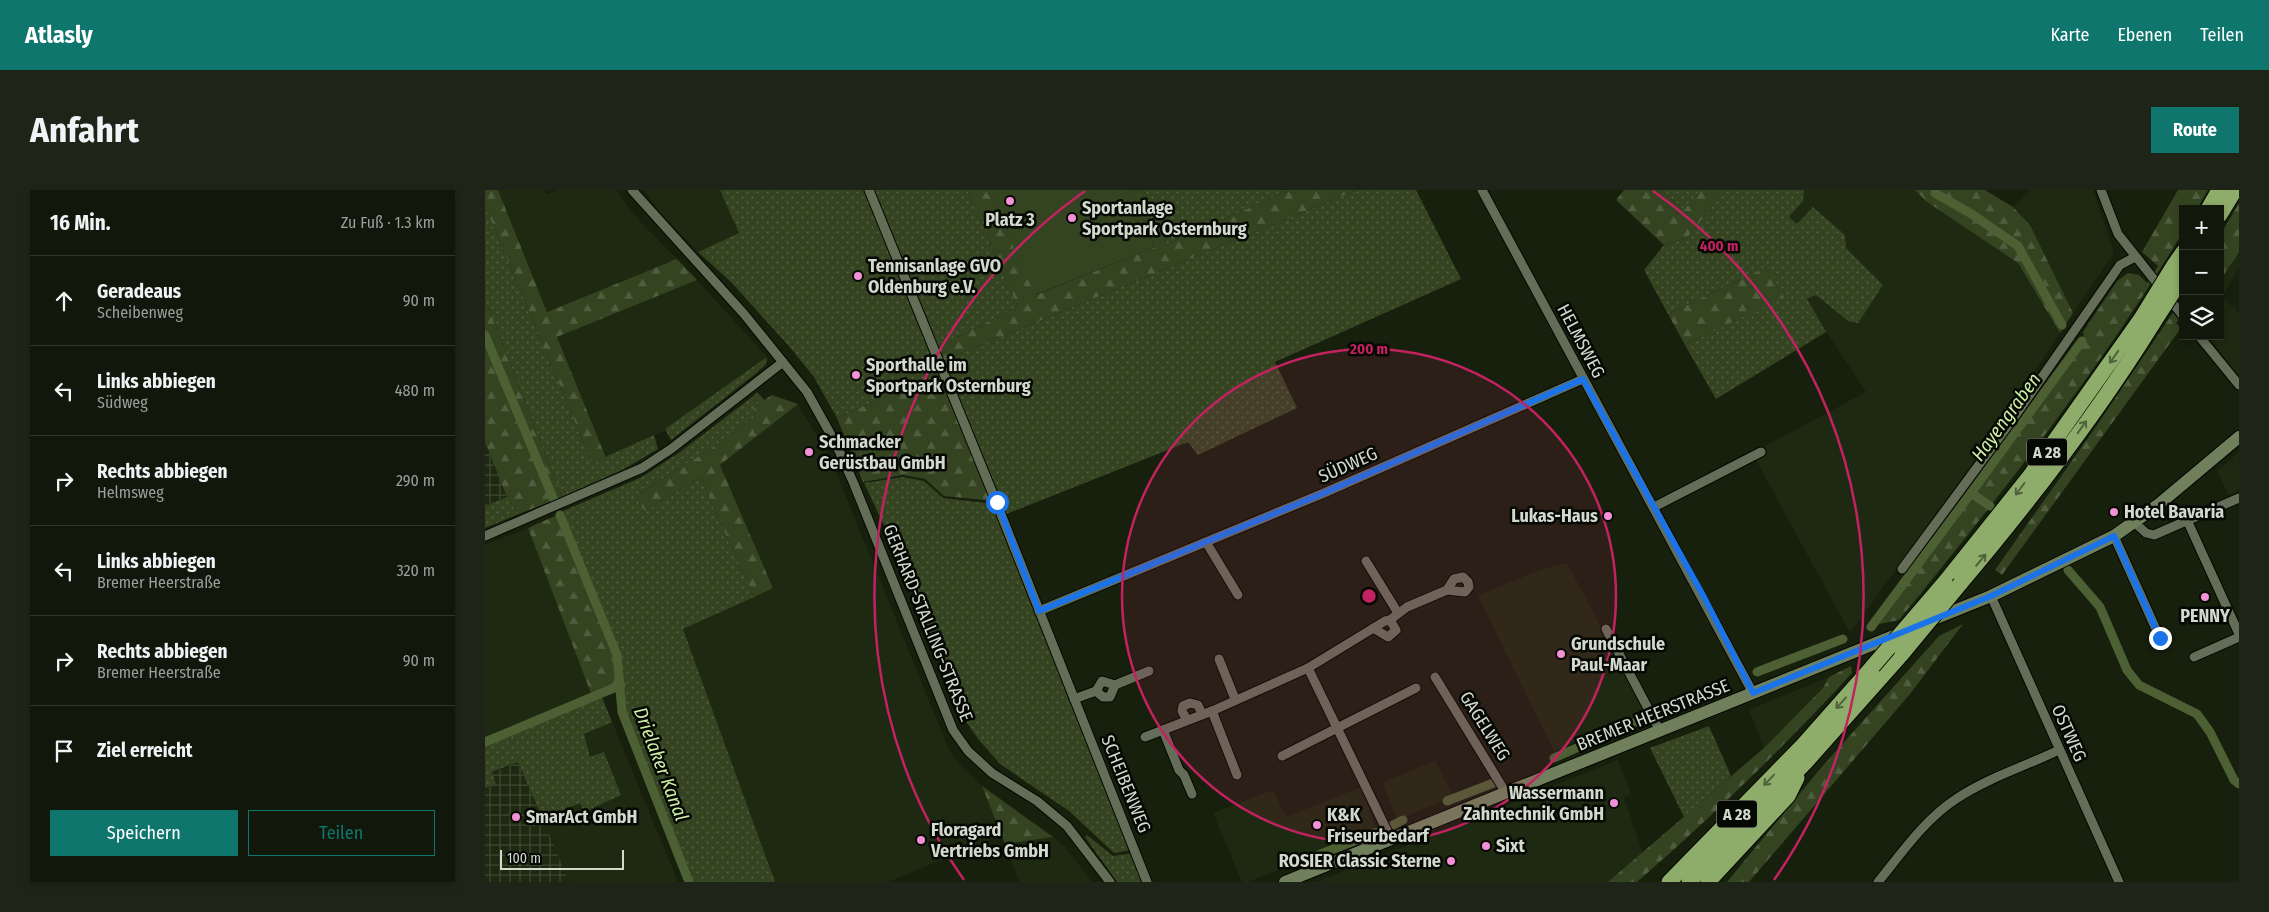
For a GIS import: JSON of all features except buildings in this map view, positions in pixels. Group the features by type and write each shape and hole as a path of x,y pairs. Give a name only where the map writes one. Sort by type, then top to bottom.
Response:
{"highway":[{"path":"2210,205 2219,190"},
{"path":"2224,208 2235,190"},
{"name":"A 28","path":"1689,882 1806,762 1902,654 2001,536 2069,445 2179,271"},
{"name":"A 28","path":"1669,882 1803,745 1945,582 2029,477 2148,319"},
{"path":"1708,882 1788,796 1806,762"}],"street":[{"name":"GERHARD-STALLING-STRASSE","path":"632,190 744,314 807,392 836,444 953,730 968,751 992,773 1037,801 1067,826 1110,882"},
{"name":"SCHEIBENWEG","path":"869,190 1147,882"},
{"name":"HELMSWEG","path":"1482,190 1753,693"},
{"path":"2101,190 2118,234 2179,311"},
{"path":"1902,569 2027,400 2120,265 2135,257"},
{"path":"2202,340 2239,385"},
{"path":"485,536 642,468 671,449 783,362"},
{"name":"SÜDWEG","path":"1039,611 1324,493 1583,379"},
{"name":"BREMER HEERSTRASSE","path":"1285,882 1991,596 2114,536 2239,437"},
{"path":"1653,507 1761,452"},
{"path":"2134,522 2146,533 2154,535 2239,498"},
{"path":"2187,520 2239,635 2194,658"},
{"path":"2114,536 2160,638"},
{"path":"1206,542 1238,595"},
{"path":"1366,561 1397,613"},
{"path":"1145,737 1309,668 1389,620 1407,607 1447,590"},
{"name":"OSTWEG","path":"1991,596 2119,882"},
{"path":"2230,616 2239,612"},
{"path":"1373,628 1388,637 1394,634 1397,630 1389,620"},
{"path":"1606,629 1660,731"},
{"path":"1219,659 1235,699"},
{"path":"1309,668 1391,839"},
{"path":"1074,699 1096,691 1102,681 1115,685 1149,671"},
{"name":"GAGELWEG","path":"1435,676 1506,793"},
{"path":"1096,691 1103,697 1110,697 1115,685"},
{"path":"1282,756 1416,688"},
{"path":"1187,720 1182,711 1183,706 1190,703 1198,705 1202,714"},
{"path":"1212,710 1237,775"},
{"path":"1163,730 1179,770 1184,775 1192,794"},
{"path":"1878,882 1926,826 1952,801 2059,750"}],"shaded area":[{"path":"498,190 545,190 547,194 558,190 616,190 637,218 677,259 547,312"},
{"path":"644,190 720,190 739,233 698,252 659,211"},
{"path":"1804,190 1915,190 1927,202 2018,263 2060,333 1984,448 1850,633 1752,453 1866,392 1813,312 1807,299 1816,295 1848,321 1883,285 1846,248 1813,207 1797,225 1789,217 1803,201"},
{"path":"2031,190 2093,190 2114,253 2073,313 2030,225 2013,207"},
{"path":"2239,252 2239,268 2224,294 2224,275"},
{"path":"697,280 767,357 660,433 606,458 557,337"},
{"path":"2224,299 2239,313 2239,377 2211,340 2224,340"},
{"path":"798,404 830,457 947,745 956,761 982,786 1002,835 888,882 775,882 683,629 773,588 720,465"},
{"path":"485,442 507,497 485,506"},
{"path":"2239,452 2239,490 2229,495 2217,471"},
{"path":"528,528 592,696 485,740 485,545"},
{"name":"Grundschule Paul-Maar","path":"1567,563 1646,712 1554,751 1478,596 1539,570"},
{"path":"1829,677 1823,688 1764,748 1749,710"},
{"path":"601,695 678,882 569,882 518,762"},
{"path":"1618,760 1631,794 1624,797 1643,853 1608,882 1316,882"},
{"path":"1435,761 1453,796 1398,820 1382,783"},
{"path":"518,762 569,882 485,882 485,788 496,783 492,773"},
{"path":"1361,787 1376,829 1248,882 1242,882 1213,813 1273,790 1286,817"},
{"path":"1053,837 1065,847 1092,882 1019,882 1005,844"}],"green space":[{"path":"485,190 498,190 547,312 677,259 697,280 557,337 606,458 592,463 485,206"},
{"path":"720,190 866,190 940,372 837,418 814,377 788,345 731,282 698,252 739,233"},
{"path":"872,190 967,190 1018,307 937,347"},
{"path":"967,190 988,190 1036,295 1155,247 1131,190 1143,190 1167,244 1290,190 1357,190 942,361 937,347 1018,307"},
{"name":"Sportanlage Sportpark Osternburg","path":"988,190 1131,190 1155,247 1035,295"},
{"path":"1143,190 1290,190 1167,244"},
{"path":"1357,190 1416,190 1461,279 1275,362 1297,408 1198,455 1188,442 1004,515 942,361"},
{"path":"1624,190 1660,190 1684,210 1701,190 1726,190 1687,238 1664,245 1616,200"},
{"path":"1660,190 1701,190 1684,210"},
{"path":"1726,190 1804,190 1803,201 1789,217 1797,224 1813,207 1845,235 1846,248 1883,285 1858,323 1848,321 1816,295 1807,299 1826,332 1716,399 1685,345 1783,297 1766,267 1668,314 1644,270 1664,245 1687,238"},
{"path":"1915,190 1985,190 2013,207 2030,225 2073,313 2060,333 2018,263 1927,202"},
{"path":"2178,190 2208,190 2199,205 2179,205 2179,238 2118,333 2048,431 1899,620 1875,625 2085,342 2083,332 2117,281 2128,273 2139,275 2147,283 2158,266 2142,252"},
{"path":"2239,203 2239,252 2224,275 2224,250 2224,228"},
{"path":"485,206 592,463 654,435 658,449 624,469 562,497 485,299"},
{"path":"1766,267 1784,297 1685,345 1668,314"},
{"path":"485,299 562,497 519,514 507,497 485,442"},
{"path":"2179,304 2179,319 2176,323 2179,326 2179,331 2002,575 1995,570 2093,431"},
{"path":"767,357 766,364 755,374 671,440 665,429"},
{"path":"940,372 994,501 944,496 925,479 903,475 863,482 837,418"},
{"path":"757,392 764,400 772,395 798,404 720,465 773,588 754,597 700,477 645,511 635,496 712,448 755,417 754,408 759,403 752,397"},
{"path":"752,397 759,403 754,408 755,417 712,448 635,496 645,511 700,477 754,597 683,629 775,882 693,882 625,712 620,651 563,511 642,477 680,452"},
{"path":"903,477 924,481 943,498 995,504 1132,850 1114,853 1069,811 1000,764 965,720 892,542 864,483"},
{"path":"507,497 519,514 485,528 485,506"},
{"path":"557,515 615,656 618,684 592,696 528,528"},
{"path":"1963,624 1910,694 1749,882 1727,882 1820,769 1939,636"},
{"path":"1851,666 1852,673 1800,728 1748,780 1637,882 1608,882 1764,748 1823,688 1829,677"},
{"path":"601,695 612,722 584,734 590,757 604,752 621,795 584,812 580,803 543,819 518,762 492,772 496,784 485,788 485,745"},
{"path":"1709,726 1731,776 1684,817 1650,748"},
{"path":"982,786 1053,837 1005,844"},
{"path":"1087,835 1113,856 1133,853 1144,882 1117,882 1085,837"}],"waterway":[{"name":"Hayengraben","path":"1935,193 1970,213 2018,246 2062,325"},
{"name":"Drielaker Kanal","path":"485,335 553,498"},
{"name":"Hayengraben","path":"1990,506 1971,493 2082,341"},
{"path":"1871,627 1971,493"},
{"name":"Drielaker Kanal","path":"560,515 617,655 622,712 689,882"},
{"name":"Hayengraben","path":"2068,570 2100,607 2127,670 2139,685 2197,714 2210,732 2234,780 2239,784"},
{"path":"1757,672 1843,639"},
{"path":"485,742 621,685"},
{"path":"1657,712 1695,695"},
{"path":"1554,758 1647,717"},
{"path":"1447,801 1496,782"},
{"path":"1393,825 1403,820"},
{"path":"1308,859 1380,831"}],"place":[{"name":"Platz 3","path":"1010,201"},
{"name":"Sportanlage Sportpark Osternburg","path":"1072,218"},
{"name":"Tennisanlage GVO Oldenburg e.V.","path":"858,276"},
{"name":"Sporthalle im Sportpark Osternburg","path":"856,375"},
{"name":"Schmacker Gerüstbau GmbH","path":"809,452"},
{"name":"Hotel Bavaria","path":"2114,512"},
{"name":"Lukas-Haus","path":"1608,516"},
{"name":"PENNY","path":"2205,597"},
{"name":"Grundschule Paul-Maar","path":"1561,654"},
{"name":"Wassermann Zahntechnik GmbH","path":"1614,803"},
{"name":"SmarAct GmbH","path":"516,817"},
{"name":"K&K Friseurbedarf","path":"1317,825"},
{"name":"Floragard Vertriebs GmbH","path":"921,840"},
{"name":"Sixt","path":"1486,846"},
{"name":"ROSIER Classic Sterne","path":"1451,861"}],"route":[{"path":"997,502 1039,611 1324,493 1583,379 1704,597 1750,683 1753,693 1991,596 2114,536 2160,638"}]}
